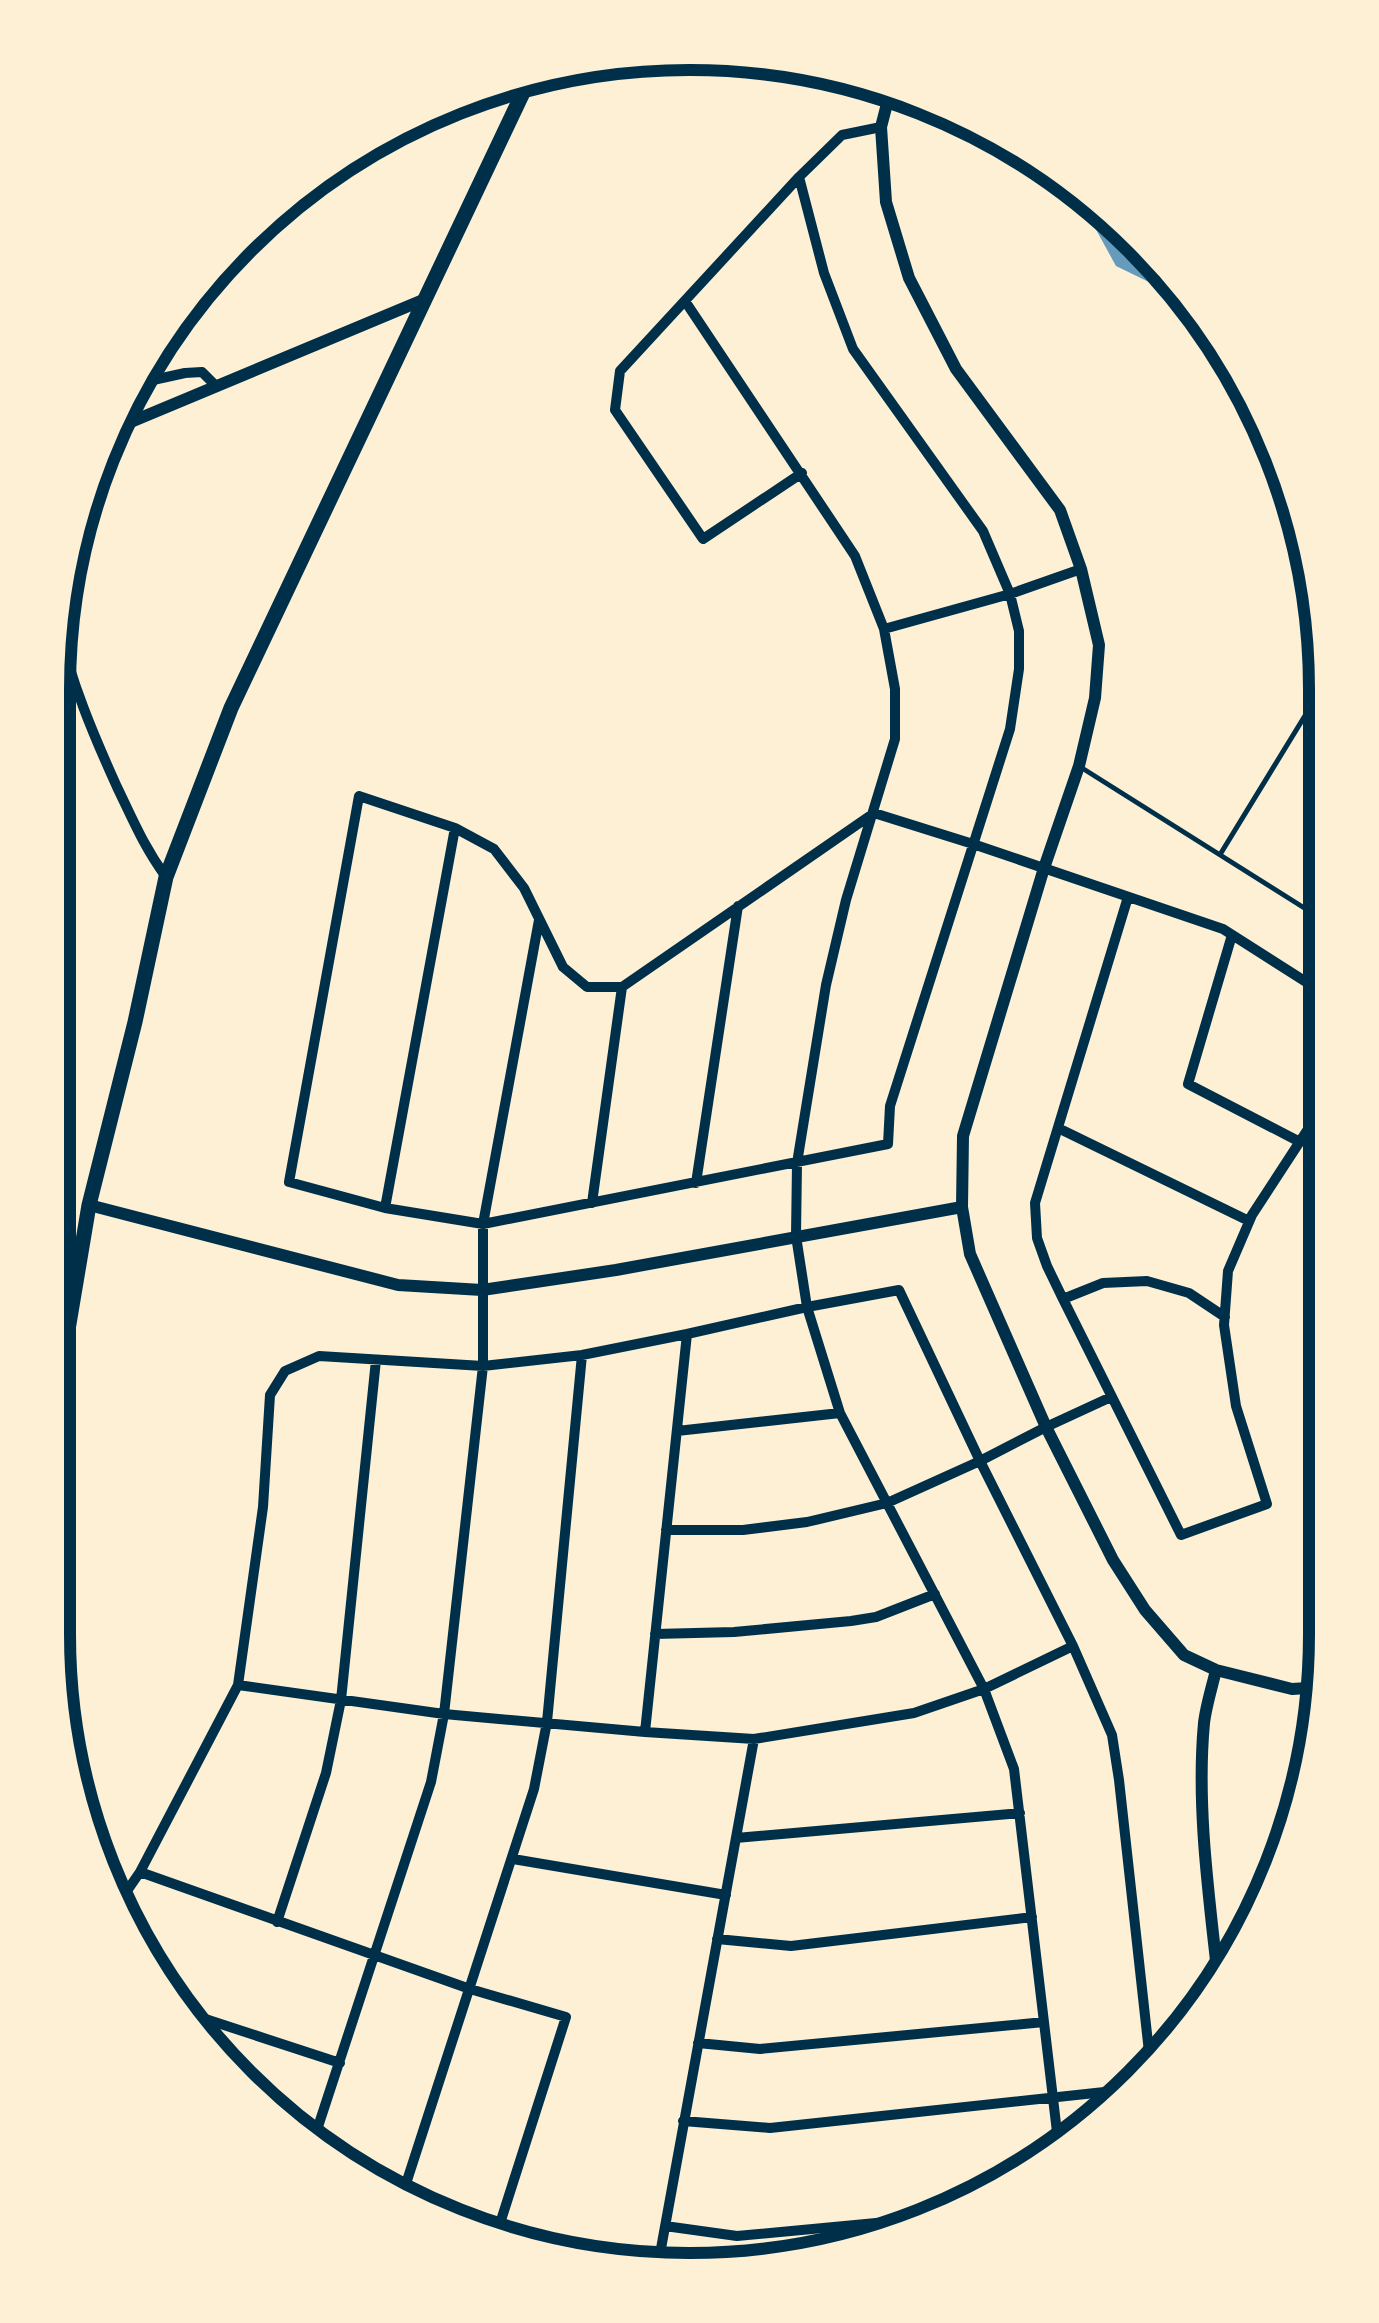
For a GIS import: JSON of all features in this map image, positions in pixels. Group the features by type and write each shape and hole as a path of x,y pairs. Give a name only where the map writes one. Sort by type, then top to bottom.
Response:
{"main road":[{"path":"70,1324 89,1204 135,1022 166,877 231,708 523,93"}],"street":[{"path":"887,102 881,126 886,202 909,278 956,369 1060,510 1081,569 1099,645 1095,698 1080,766 1044,868 963,1136 962,1207 970,1254 1046,1427 1113,1560 1145,1610 1184,1655 1216,1670 1292,1688 1307,1688"},
{"path":"802,474 703,539 615,410 620,371 842,135 881,126"},
{"path":"799,177 824,273 852,349 983,531 1010,594 1020,631 1010,729 890,1106 888,1144 483,1224 385,1208 289,1182 359,796 454,828 494,849 524,888 563,967 587,988 622,987 874,813"},
{"path":"131,422 424,300"},
{"path":"685,300 856,556 884,629 895,689 895,739 846,900 826,985 797,1163 796,1236 807,1307 840,1413 984,1689 1014,1769 1057,2132"},
{"path":"153,380 202,372 216,386"},
{"path":"884,629 1010,594 1081,569"},
{"path":"70,672 87,722 147,851 166,877"},
{"path":"874,813 1223,929 1309,984"},
{"path":"385,1208 454,828"},
{"path":"1128,897 1036,1203 1037,1238 1062,1298 1181,1535 1267,1504 1236,1406 1224,1325 1228,1271 1249,1222 1309,1128"},
{"path":"696,1183 738,906"},
{"path":"318,2129 431,1782 444,1714 483,1366 483,1224 539,919"},
{"path":"1232,935 1188,1084 1300,1142"},
{"path":"592,1203 622,987"},
{"path":"1058,1128 1249,1222"},
{"path":"89,1204 398,1285 482,1290 616,1270 962,1207"},
{"path":"1062,1298 1103,1283 1147,1281 1188,1293 1225,1317"},
{"path":"127,1891 238,1685 262,1507 270,1394 285,1370 319,1356 483,1366 582,1355 899,1290 1112,1734 1149,2049"},
{"path":"645,1732 687,1334"},
{"path":"406,2184 534,1789 547,1722 582,1355"},
{"path":"277,1922 326,1773 341,1700 376,1360"},
{"path":"666,1530 743,1530 807,1522 886,1503 1110,1397"},
{"path":"676,1432 840,1413"},
{"path":"655,1634 734,1632 851,1621 876,1617 935,1594"},
{"path":"238,1685 444,1714 754,1739 914,1712 984,1689 1072,1646"},
{"path":"1216,1670 1204,1721 1203,1767 1216,1959"},
{"path":"660,2252 754,1739"},
{"path":"736,1838 1020,1812"},
{"path":"513,1859 726,1895"},
{"path":"140,1872 470,1989 566,2018 500,2223"},
{"path":"717,1939 791,1946 1032,1917"},
{"path":"205,2019 340,2064"},
{"path":"698,2043 760,2049 1044,2022"},
{"path":"683,2121 770,2128 1106,2092"},
{"path":"665,2226 737,2236 881,2223"}],"lane":[{"path":"1221,854 1309,710"},
{"path":"1080,766 1309,911"}],"water":[{"path":"1089,216 1128,251 1161,288 1116,266"}]}
